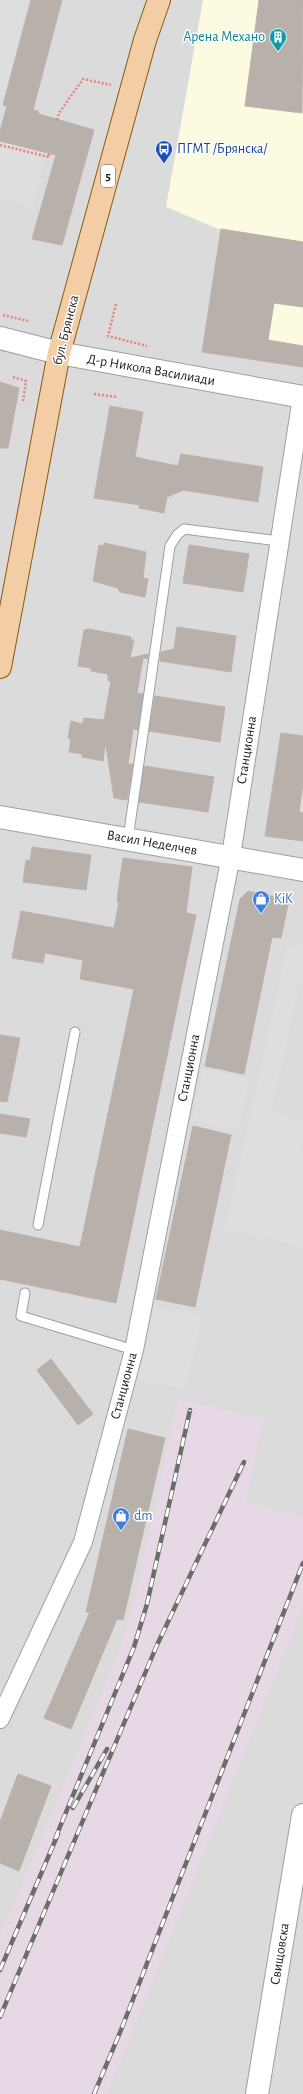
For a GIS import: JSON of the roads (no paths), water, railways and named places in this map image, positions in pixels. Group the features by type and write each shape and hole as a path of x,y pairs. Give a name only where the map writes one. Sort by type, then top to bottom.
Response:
{"main road":[{"name":"бул. Брянска","path":"0,667 5,617 60,353 145,40 159,0"}],"street":[{"name":"Д-р Никола Василиади","path":"0,338 60,353 302,397"},
{"name":"Станционна","path":"0,1719 83,1542 134,1350 231,856 302,397"},
{"name":"Васил Неделчев","path":"0,816 303,870"},
{"name":"Свищовска","path":"258,2094 303,1815"}],"lane":[{"path":"128,839 170,546 177,535 184,529 279,541"},
{"path":"38,1225 74,1032"},
{"path":"25,1293 21,1316 134,1350"}],"railway":[{"path":"55,1839 134,1647 147,1604 190,1410"},
{"path":"0,2017 157,1645 244,1462"},
{"path":"94,2094 121,2030 303,1563"},
{"path":"73,1808 107,1749"},
{"path":"0,1970 58,1834"}],"place":[{"name":"Арена Механо","path":"278,52"},
{"name":"ПГМТ /Брянска/","path":"164,164"},
{"name":"KiK","path":"261,914"},
{"name":"dm","path":"121,1531"}]}
